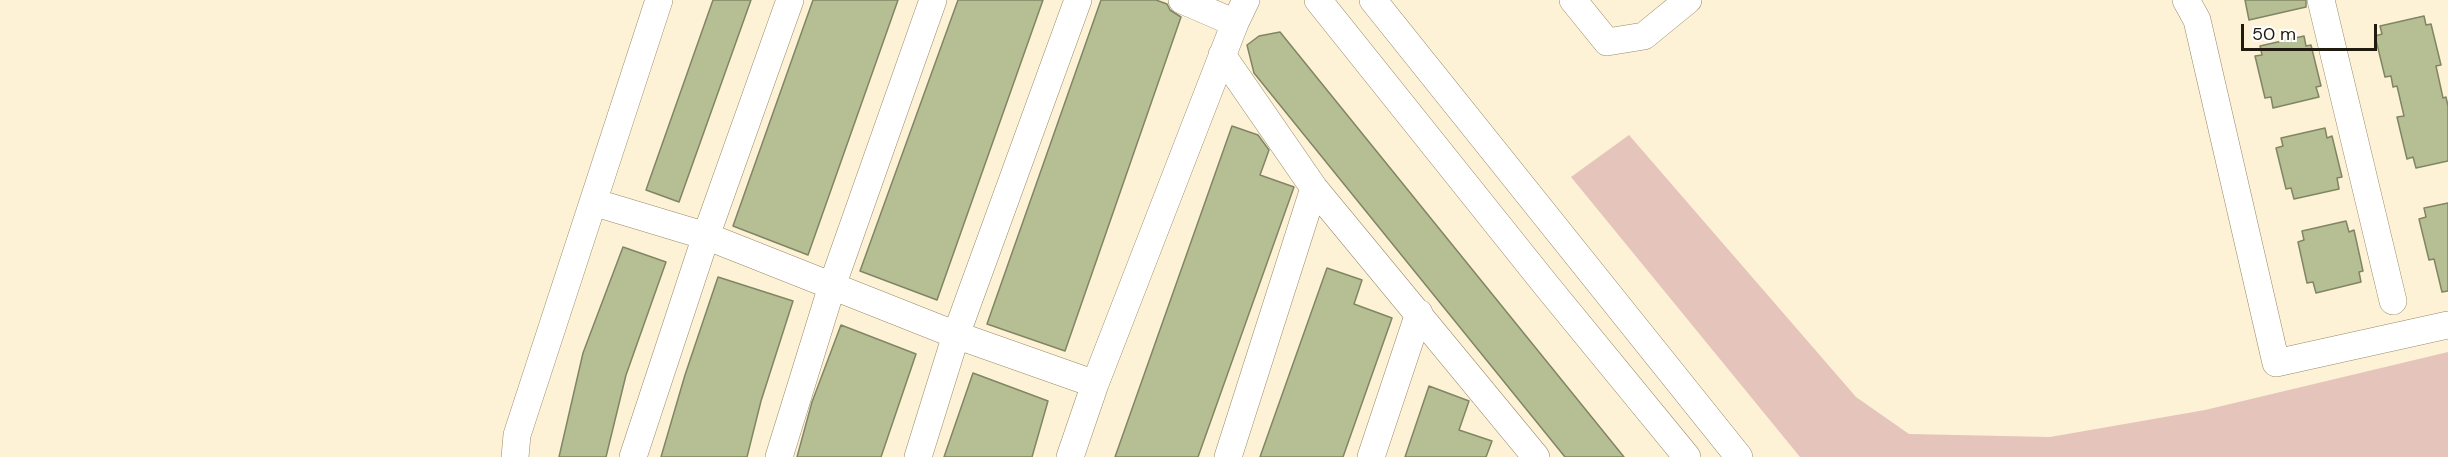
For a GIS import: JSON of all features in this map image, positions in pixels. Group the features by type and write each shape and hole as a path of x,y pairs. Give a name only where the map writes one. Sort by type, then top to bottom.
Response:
{"street":[{"path":"515,457 517,435 659,0"},
{"path":"633,457 706,236 790,0"},
{"path":"779,457 832,286 933,0"},
{"path":"918,457 956,335 1078,0"},
{"path":"1070,457 1095,384 1240,12 1182,0"},
{"path":"1318,0 1687,457"},
{"path":"1373,0 1739,457"},
{"path":"1573,0 1607,42 1644,36 1688,0"},
{"path":"2186,0 2197,20 2276,363 2448,325"},
{"path":"2321,0 2393,301"},
{"path":"1222,55 1314,188 1419,313 1513,446 1536,457"},
{"path":"1228,457 1314,188"},
{"path":"593,202 706,236 956,335 1095,384"},
{"path":"1371,457 1419,313"}],"shaded area":[{"path":"1629,135 1856,397 1909,434 2050,437 2205,410 2448,352 2448,457 1800,457 1571,177"}],"building":[{"path":"713,0 751,0 679,202 646,190"},
{"path":"813,0 898,0 808,255 733,226"},
{"path":"958,0 1043,0 937,300 860,271"},
{"path":"1101,0 1156,0 1167,4 1170,10 1181,17 1065,351 987,324"},
{"path":"2245,0 2306,0 2306,7 2249,20"},
{"path":"2424,16 2426,25 2431,24 2441,65 2436,66 2443,98 2446,97 2448,106 2448,161 2416,168 2413,157 2407,159 2397,117 2404,116 2397,86 2393,87 2391,76 2385,77 2375,36 2382,34 2380,26"},
{"path":"1280,32 1624,457 1565,457 1254,73 1247,45 1259,36"},
{"path":"2304,36 2306,46 2311,45 2321,86 2316,87 2319,97 2273,108 2271,97 2265,98 2255,56 2262,55 2260,46"},
{"path":"1232,126 1258,135 1269,150 1260,175 1294,187 1198,457 1115,457"},
{"path":"2325,128 2327,138 2332,136 2342,177 2337,178 2339,189 2294,199 2291,188 2286,189 2276,148 2283,146 2281,138"},
{"path":"2448,203 2448,291 2442,292 2434,259 2429,260 2419,219 2426,217 2424,208"},
{"path":"2346,221 2349,232 2354,230 2363,271 2359,272 2361,282 2316,293 2313,282 2307,283 2298,242 2304,240 2302,231"},
{"path":"623,247 666,262 626,375 606,457 559,457 583,353"},
{"path":"1327,268 1362,280 1354,304 1392,318 1343,457 1260,457"},
{"path":"718,277 793,301 761,401 747,457 661,457 685,375"},
{"path":"841,325 916,354 881,457 797,457 812,402"},
{"path":"973,373 1048,401 1032,457 944,457"},
{"path":"1429,386 1469,401 1459,430 1492,441 1486,457 1405,457"}]}
